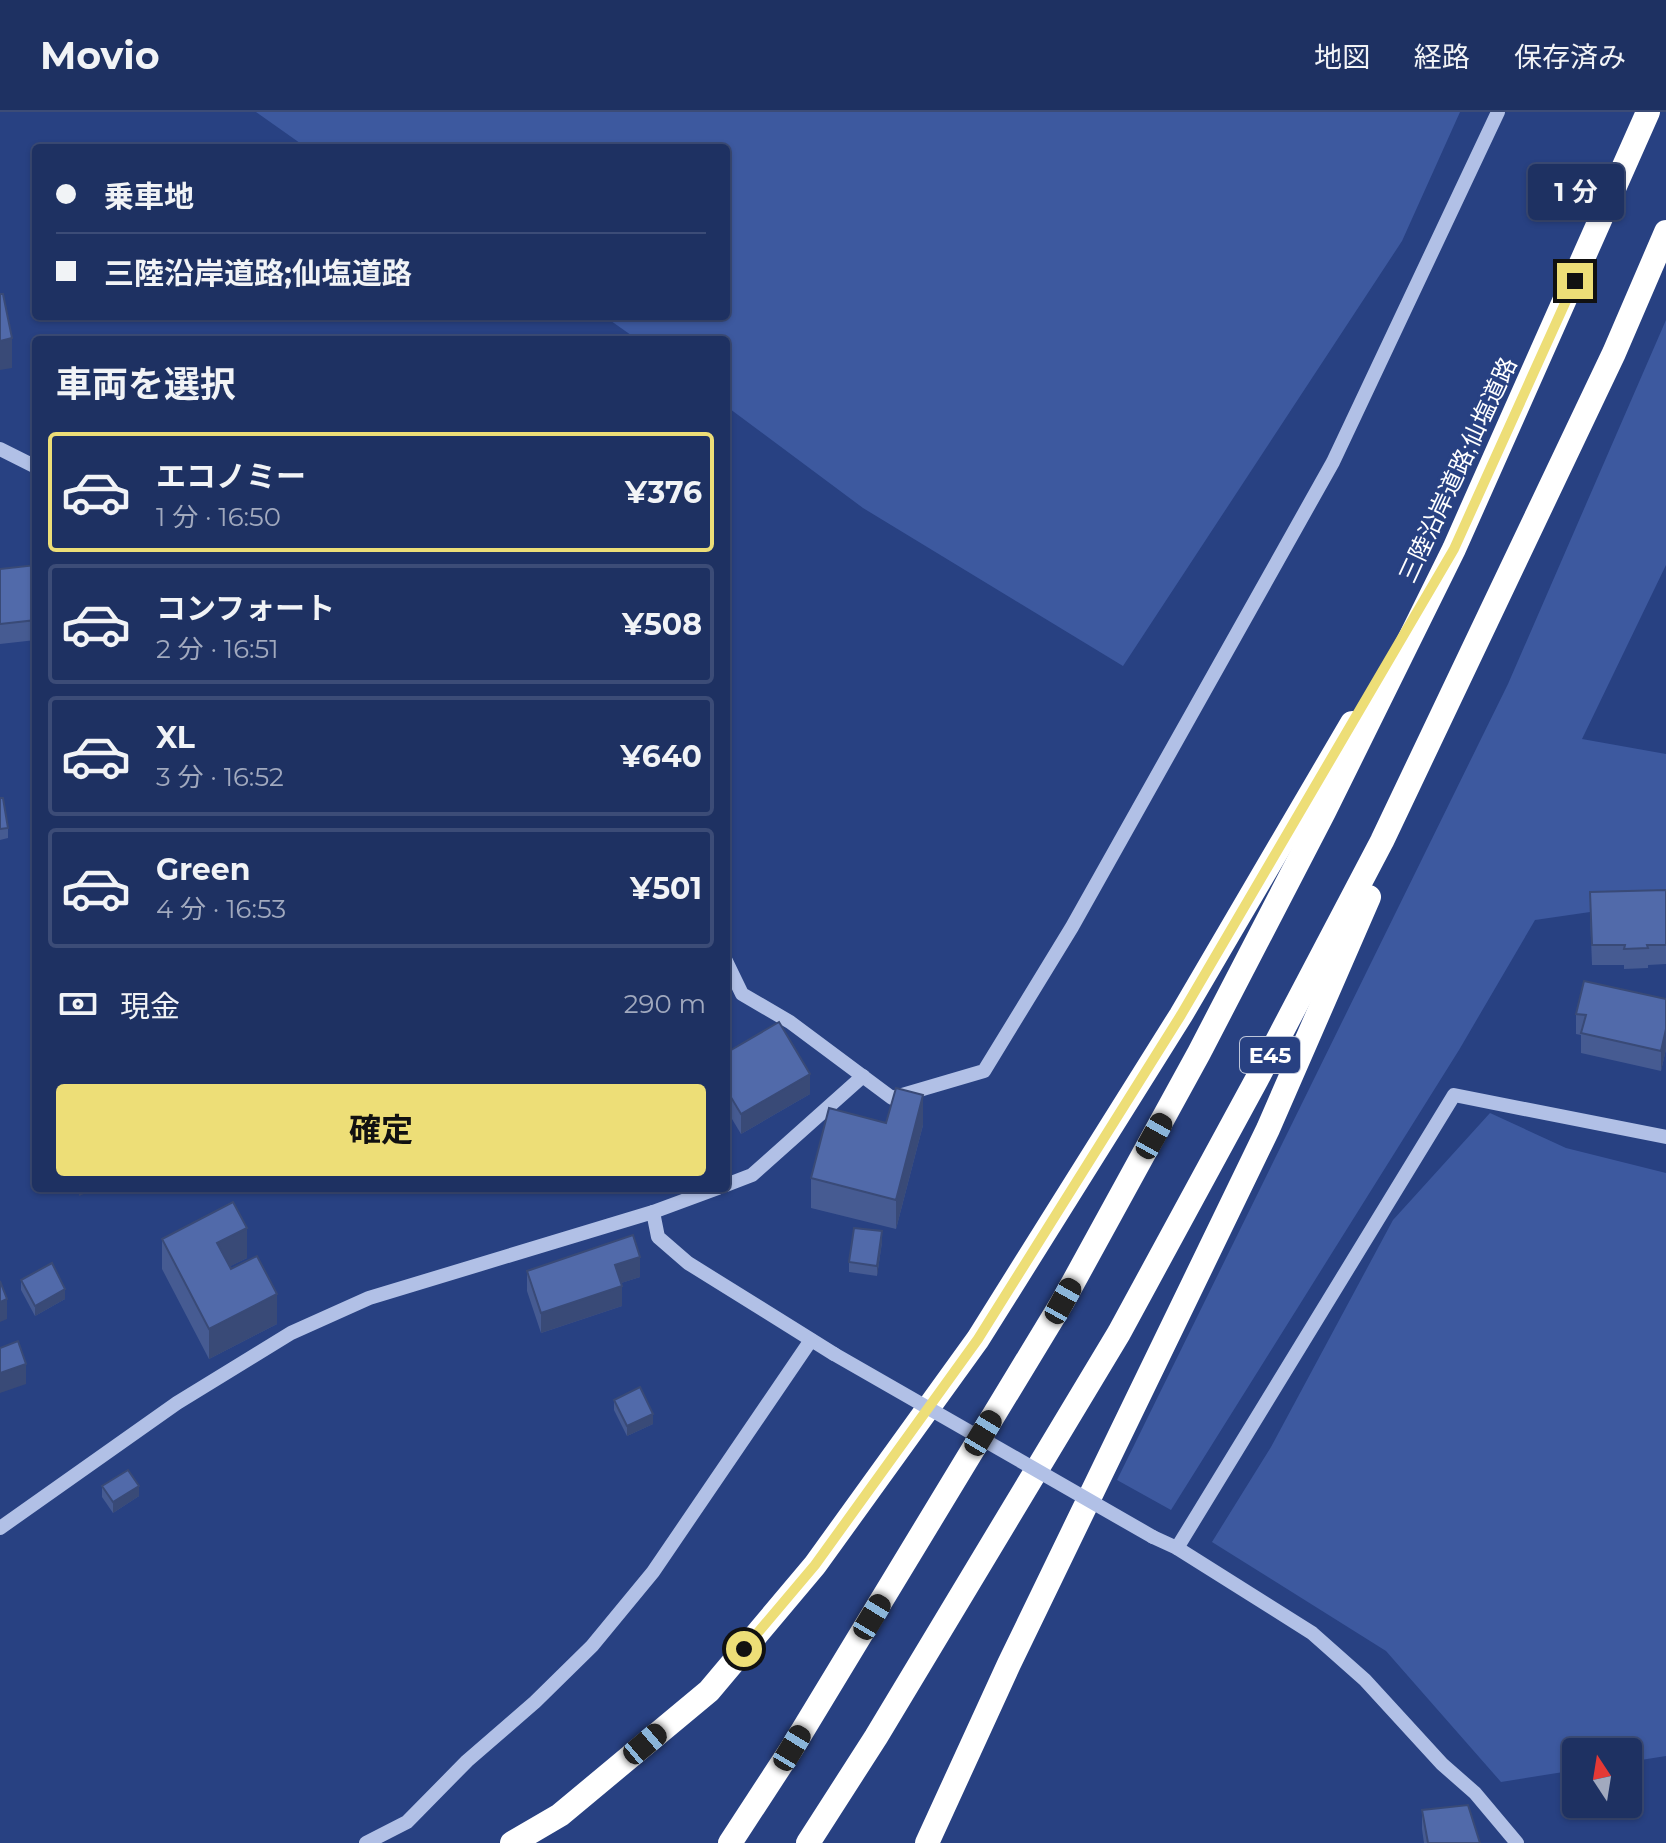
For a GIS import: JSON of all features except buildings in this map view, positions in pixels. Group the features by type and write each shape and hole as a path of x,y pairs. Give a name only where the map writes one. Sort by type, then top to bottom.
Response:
{"highway":[{"name":"三陸沿岸道路;仙塩道路","path":"730,1843 792,1748 1063,1301 1199,1053 1324,812 1454,549 1648,112"},
{"name":"E45","path":"808,1843 876,1737 1119,1333 1257,1079 1382,841 1614,353 1666,232"},
{"path":"512,1843 560,1815 709,1691 824,1553 987,1325 1181,1015 1454,549"},
{"path":"927,1843 1009,1664 1268,1129 1520,550"}],"street":[{"path":"730,969 742,994 790,1022 892,1098 984,1071 1072,927 1333,462 1498,112"},
{"path":"0,449 32,465"},
{"path":"730,1183 752,1175 863,1076"},
{"path":"1177,1548 1454,1095 1666,1137"},
{"path":"0,1528 177,1403 291,1333 369,1298 653,1212 707,1192"},
{"path":"653,1212 658,1237 688,1263 834,1354 1177,1548 1312,1633 1365,1680 1442,1764 1475,1793 1517,1843"},
{"path":"366,1843 407,1822 467,1761 535,1702 592,1646 653,1572 811,1340"}],"shaded area":[{"path":"256,112 1460,112 1402,241 1123,666 863,508 730,409 730,336 632,336 610,320 730,320 730,144 301,144"},
{"path":"1666,320 1666,565 1582,739 1666,754 1666,901 1535,920 1459,1050 1171,1510 1117,1480 1508,684"},
{"path":"1490,1113 1566,1148 1666,1173 1666,1756 1642,1760 1642,1738 1562,1738 1562,1772 1501,1782 1386,1651 1212,1542 1271,1447 1393,1220"}],"route":[{"path":"744,1649 815,1565 978,1339 1181,1015 1454,549 1575,281"}]}
